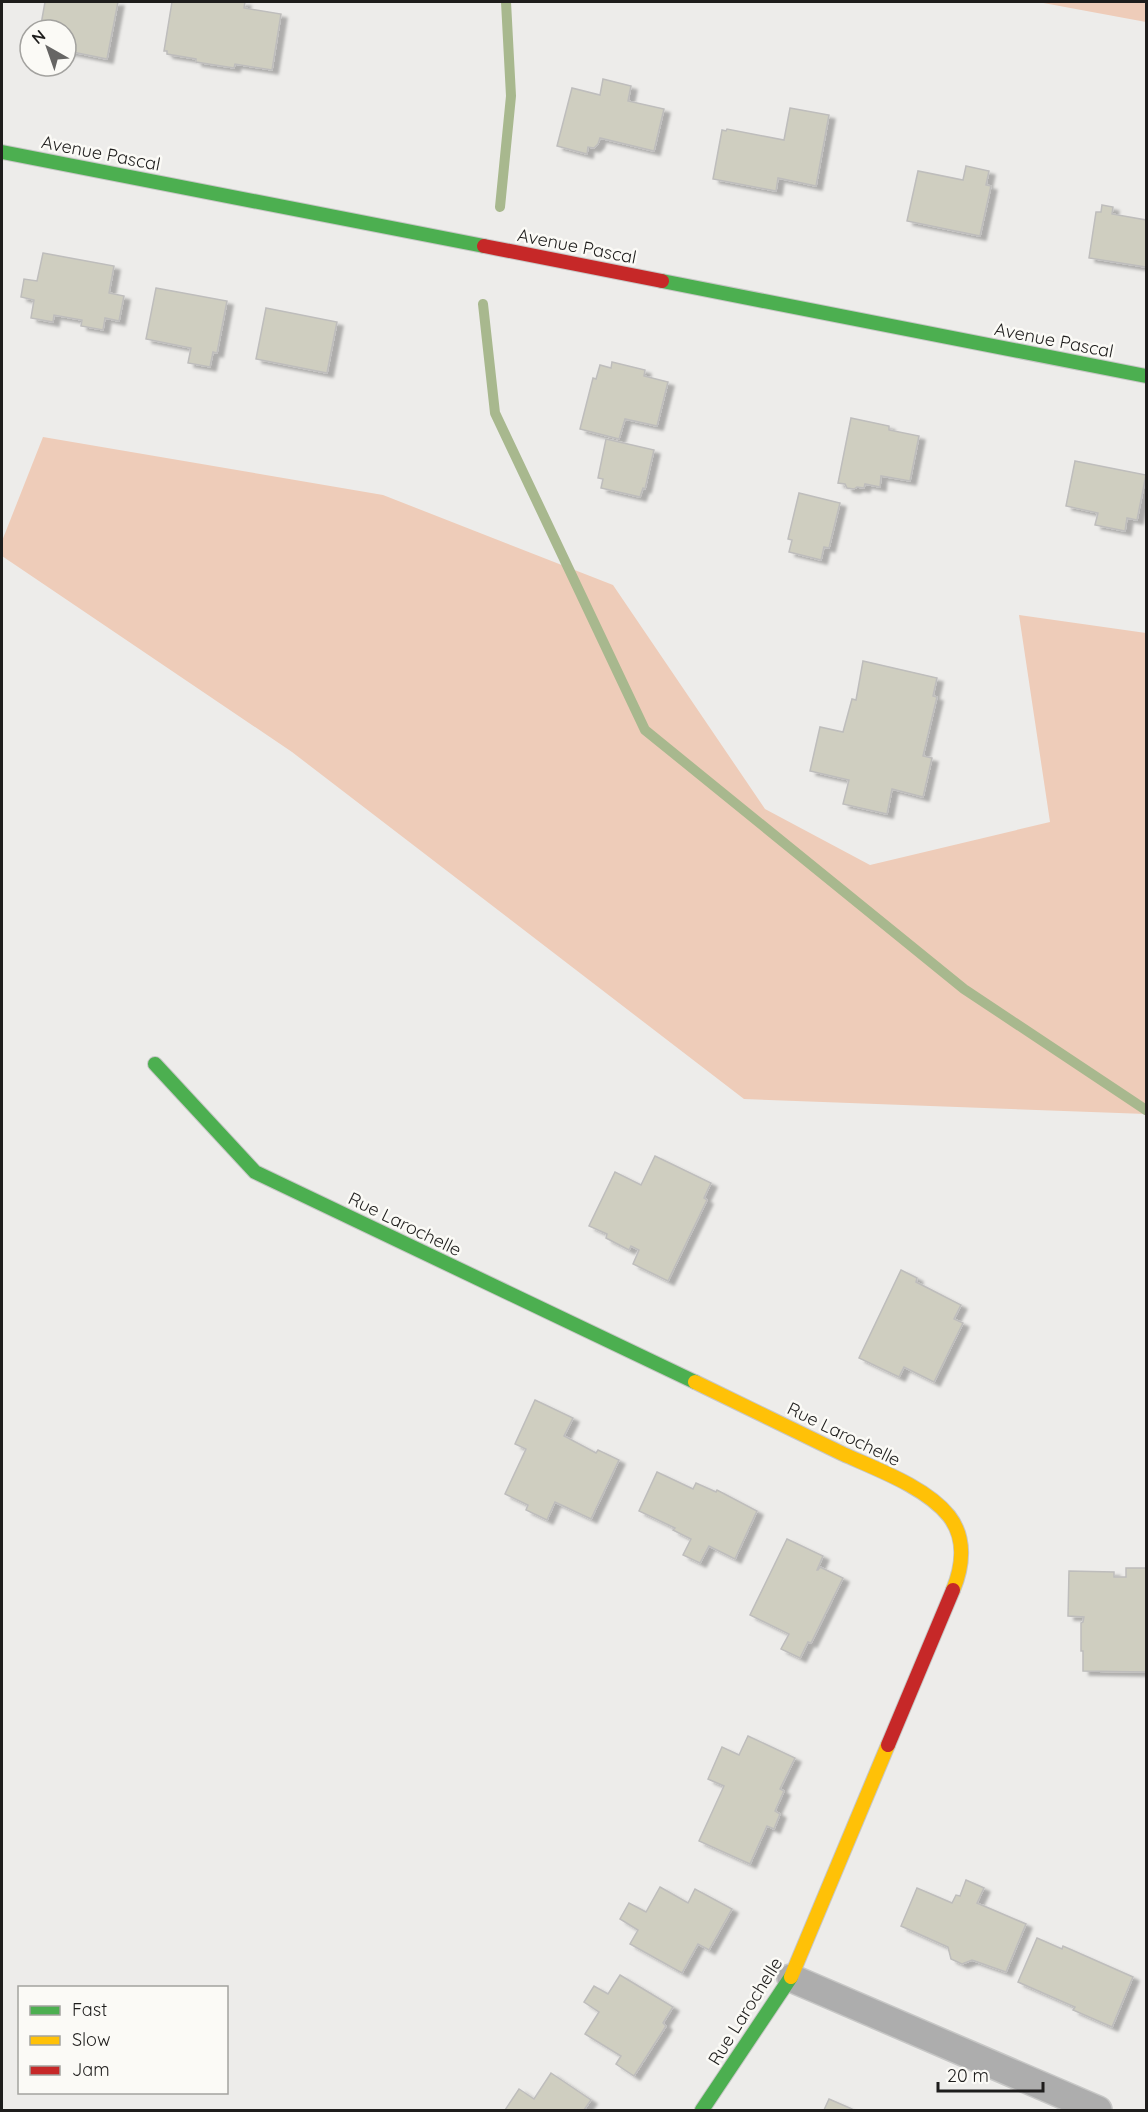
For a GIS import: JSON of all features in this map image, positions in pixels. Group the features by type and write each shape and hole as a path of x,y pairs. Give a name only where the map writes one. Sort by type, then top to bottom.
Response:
{"street":[{"name":"Avenue Pascal","path":"2,152 1146,376"},
{"name":"Rue Larochelle","path":"155,1064 255,1172 891,1476 923,1493 943,1509 958,1529 963,1547 962,1565 957,1581 791,1978 702,2110"},
{"path":"791,1978 1098,2110"}],"shaded area":[{"path":"1038,2 1146,2 1146,22"},
{"path":"43,437 383,495 613,585 765,809 870,865 1050,822 1019,615 1146,633 1146,1114 744,1099 292,752 2,556 2,541"}],"building":[{"path":"45,2 118,2 107,59 78,53 78,18 42,18"},
{"path":"172,2 245,2 244,8 281,14 272,70 235,64 234,68 196,62 196,59 167,54 167,51 164,51"},
{"path":"603,79 631,86 628,101 664,109 654,151 600,138 594,148 588,147 587,154 557,146 572,88 600,95"},
{"path":"790,108 829,115 816,186 778,178 776,191 713,179 722,130 784,140"},
{"path":"966,166 989,171 986,185 991,186 980,236 907,221 918,171 963,180"},
{"path":"1102,205 1113,207 1112,214 1146,220 1146,267 1089,258 1096,212 1101,212"},
{"path":"43,253 114,266 109,293 124,296 119,321 105,318 103,330 81,326 82,320 54,315 53,322 31,318 34,300 21,297 24,279 37,281"},
{"path":"156,288 227,301 217,353 213,352 210,367 188,363 191,348 146,339"},
{"path":"266,308 337,322 327,373 256,359"},
{"path":"612,362 645,370 644,376 668,382 657,426 625,419 619,439 580,429 593,378 596,379 600,365 611,368"},
{"path":"851,418 889,426 889,430 919,436 910,481 881,476 880,487 865,484 864,488 854,489 838,483"},
{"path":"606,439 654,450 645,489 643,488 640,497 601,488 603,479 598,478"},
{"path":"1075,461 1146,475 1137,520 1127,518 1125,531 1095,525 1098,513 1066,506"},
{"path":"799,493 840,503 829,548 824,547 821,560 789,552 792,540 788,539"},
{"path":"863,661 937,678 933,696 937,697 923,756 932,758 923,797 892,789 887,814 843,804 849,780 810,771 820,727 843,732 852,699 856,700"},
{"path":"655,1156 711,1183 704,1198 707,1200 668,1281 633,1264 639,1250 631,1246 629,1250 606,1238 607,1234 589,1226 615,1172 641,1185"},
{"path":"901,1270 917,1278 916,1282 961,1305 954,1319 963,1323 934,1382 904,1367 899,1377 859,1358"},
{"path":"535,1400 573,1418 564,1436 596,1453 598,1450 619,1460 591,1519 555,1502 547,1520 526,1510 528,1505 505,1494 526,1449 515,1444"},
{"path":"657,1472 693,1489 696,1483 716,1492 717,1490 757,1511 735,1559 709,1546 700,1563 683,1555 691,1539 673,1530 675,1528 639,1511"},
{"path":"787,1539 823,1556 817,1570 820,1567 843,1578 811,1643 808,1642 800,1658 781,1649 789,1634 750,1615"},
{"path":"1126,1568 1146,1568 1146,1672 1083,1671 1081,1623 1084,1617 1068,1616 1069,1571 1114,1572 1114,1577 1126,1577"},
{"path":"748,1736 795,1758 780,1789 784,1791 775,1811 780,1814 774,1829 767,1826 750,1864 699,1841 724,1786 708,1779 722,1747 739,1755"},
{"path":"966,1880 984,1888 977,1903 1026,1924 1006,1972 972,1960 962,1964 951,1959 948,1947 901,1926 917,1888 952,1903 956,1895 960,1896"},
{"path":"660,1887 688,1903 695,1889 732,1909 709,1950 698,1944 682,1973 630,1944 638,1930 620,1919 629,1903 646,1912"},
{"path":"1037,1938 1062,1949 1063,1946 1133,1977 1112,2027 1073,2010 1075,2007 1018,1982"},
{"path":"620,1975 673,2007 663,2023 666,2026 634,2076 616,2064 621,2056 585,2034 599,2012 584,2002 594,1986 608,1994"},
{"path":"551,2073 591,2100 584,2110 505,2110 519,2089 534,2099"},
{"path":"829,2099 852,2109 852,2110 824,2110"}],"waterway":[{"path":"500,207 511,96 506,2"},
{"path":"483,304 495,413 645,730 964,989 1146,1110"}],"traffic: fast":[{"path":"2,152 484,246"},
{"path":"662,281 1146,376"},
{"path":"155,1064 255,1172 695,1382"},
{"path":"702,2110 791,1977"}],"traffic: slow":[{"path":"695,1382 900,1480 927,1496 949,1516 958,1533 961,1562 953,1590"},
{"path":"791,1977 888,1745"}],"traffic: jam":[{"path":"484,246 662,281"},
{"path":"888,1745 953,1590"}]}
